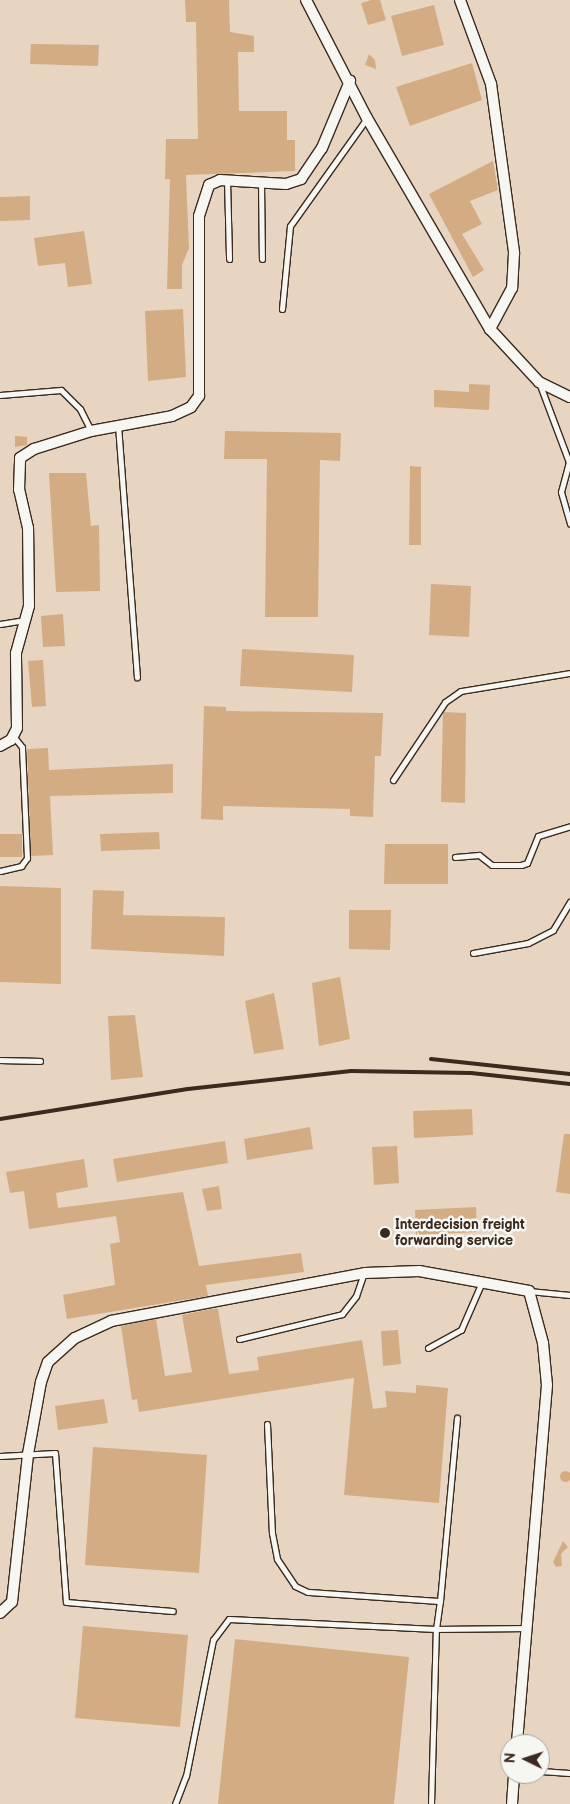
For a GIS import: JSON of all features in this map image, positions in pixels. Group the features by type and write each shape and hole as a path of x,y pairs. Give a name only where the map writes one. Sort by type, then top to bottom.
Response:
{"street":[{"path":"306,0 350,81 367,118 490,329 539,382 570,397"},
{"path":"460,0 491,84 514,253 512,288 490,329"},
{"path":"0,746 13,736 19,707 16,653 25,620 28,528 17,464 34,448 118,423 172,416 192,407 199,396 199,216 208,185 226,180 292,183 312,167 350,81"},
{"path":"0,1613 12,1602 28,1454 48,1362 90,1330 111,1321 365,1273 419,1271 529,1291 543,1343 547,1386 530,1628 518,1734"},
{"path":"512,1804 513,1784"}],"lane":[{"path":"282,309 290,226 367,118"},
{"path":"226,180 229,259"},
{"path":"261,182 262,259"},
{"path":"539,382 569,462 561,492 570,524"},
{"path":"0,395 61,390 80,410 91,431"},
{"path":"118,423 137,676"},
{"path":"0,624 25,620"},
{"path":"393,780 445,702 461,691 570,673"},
{"path":"0,871 22,866 27,858 22,747 13,736"},
{"path":"455,858 479,855 492,865 521,865 527,863 538,836 570,826"},
{"path":"474,953 528,943 552,930 570,909 570,902"},
{"path":"0,1060 40,1061"},
{"path":"239,1338 342,1314 350,1308 365,1273"},
{"path":"428,1348 461,1330 482,1282"},
{"path":"529,1291 570,1295"},
{"path":"431,1804 436,1629 457,1418"},
{"path":"267,1424 272,1533 277,1558 295,1586 308,1592 440,1601"},
{"path":"0,1456 50,1451 57,1458 66,1602 173,1611"},
{"path":"175,1804 186,1776 213,1640 229,1619 436,1629 530,1628"},
{"path":"550,1772 570,1774"}],"shaded area":[{"path":"0,0 570,0 570,1804 0,1804"}],"building":[{"path":"185,0 229,0 230,32 254,36 254,52 238,52 239,111 287,111 287,140 295,140 295,171 186,175 189,248 182,265 182,289 167,289 170,179 165,179 166,139 198,139 196,22 186,22"},
{"path":"380,0 386,20 368,25 361,3"},
{"path":"434,5 444,45 402,56 391,16"},
{"path":"31,44 99,45 98,66 30,64"},
{"path":"369,54 375,60 376,69 365,65"},
{"path":"472,63 482,100 410,126 396,87"},
{"path":"493,161 498,190 470,201 482,224 462,234 484,270 473,277 429,194"},
{"path":"30,196 30,220 0,221 0,197"},
{"path":"84,231 92,284 68,287 65,263 38,266 34,238"},
{"path":"183,309 186,377 148,381 145,311"},
{"path":"469,384 490,385 489,410 434,407 434,390 469,392"},
{"path":"225,431 341,433 340,461 320,460 318,617 265,617 267,459 224,459"},
{"path":"15,436 27,437 27,445 15,447"},
{"path":"410,466 421,467 421,545 409,545"},
{"path":"49,473 86,473 91,526 99,525 100,591 56,592"},
{"path":"431,584 471,586 469,637 429,635"},
{"path":"63,614 65,646 43,647 41,616"},
{"path":"242,649 354,655 352,692 240,686"},
{"path":"43,660 46,706 32,707 28,661"},
{"path":"204,706 226,707 226,711 383,713 381,756 375,756 373,817 350,816 350,809 223,806 223,820 201,819"},
{"path":"443,712 466,713 465,803 441,802"},
{"path":"48,748 49,770 173,764 173,793 50,796 53,855 31,856 27,749"},
{"path":"159,832 160,849 101,851 100,834"},
{"path":"0,834 22,834 22,857 0,857"},
{"path":"385,844 448,844 448,884 384,884"},
{"path":"0,886 61,888 61,984 0,982"},
{"path":"93,890 124,891 123,915 225,917 224,956 91,949"},
{"path":"349,910 391,910 390,950 349,949"},
{"path":"340,977 350,1039 319,1046 312,983"},
{"path":"274,993 284,1049 254,1054 245,1001"},
{"path":"135,1015 143,1077 111,1080 108,1016"},
{"path":"472,1109 473,1135 414,1138 413,1111"},
{"path":"310,1127 313,1149 247,1160 244,1139"},
{"path":"564,1134 570,1134 570,1194 556,1192"},
{"path":"225,1141 228,1163 117,1182 113,1159"},
{"path":"397,1146 399,1183 374,1185 372,1147"},
{"path":"84,1159 88,1187 56,1193 58,1208 183,1192 199,1266 301,1253 304,1272 206,1285 208,1296 67,1319 63,1295 115,1285 110,1244 120,1242 116,1216 29,1229 24,1191 10,1193 6,1172"},
{"path":"219,1186 222,1209 207,1211 202,1189"},
{"path":"476,1207 477,1232 416,1235 415,1210"},
{"path":"218,1309 229,1374 259,1370 257,1357 362,1340 373,1409 387,1407 385,1391 416,1393 416,1385 448,1388 439,1503 344,1495 354,1378 139,1412 137,1399 132,1400 121,1326 156,1319 165,1376 192,1372 182,1315"},
{"path":"398,1330 401,1364 383,1366 381,1331"},
{"path":"104,1399 108,1423 58,1430 55,1406"},
{"path":"93,1447 207,1455 199,1573 85,1565"},
{"path":"563,1471 567,1471 570,1476 569,1480 563,1481 560,1478 560,1474"},
{"path":"563,1541 568,1547 561,1554 562,1566 556,1567 553,1562"},
{"path":"83,1626 188,1635 180,1727 75,1718"},
{"path":"235,1639 409,1657 394,1804 218,1804"}],"railway":[{"path":"431,1059 570,1074"},
{"path":"0,1119 188,1089 351,1071 471,1073 570,1084"}],"place":[{"name":"Interdecision freight forwarding service","path":"385,1233"}]}
